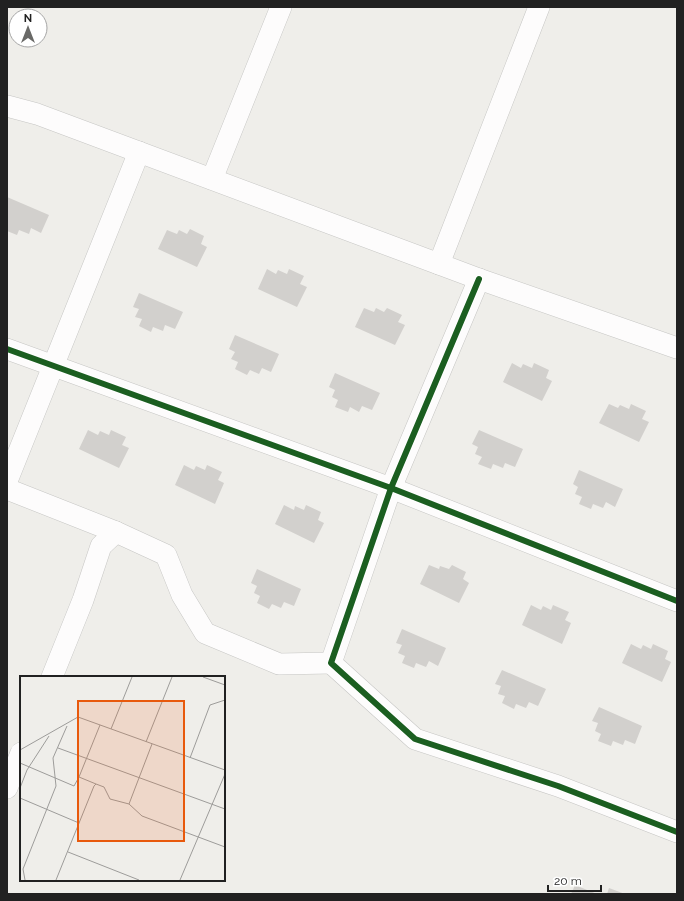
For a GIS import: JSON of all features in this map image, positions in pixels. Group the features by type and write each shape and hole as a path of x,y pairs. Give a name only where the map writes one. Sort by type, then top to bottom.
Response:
{"street":[{"path":"212,179 281,7"},
{"path":"438,264 539,7"},
{"path":"7,106 37,114 479,279 677,348"},
{"path":"7,481 139,152"},
{"path":"332,663 391,488 479,279"},
{"path":"7,349 391,488 677,601"},
{"path":"7,489 116,532 166,555 182,595 205,633 279,664 332,663 415,739 558,786 677,832"},
{"path":"52,676 101,546 116,532"},
{"path":"7,788 20,756"}],"building":[{"path":"7,197 49,215 41,233 31,228 29,234 19,230 17,235 7,231"},
{"path":"190,229 204,236 201,244 207,247 197,267 158,249 167,230 177,234 179,230 187,234"},
{"path":"267,269 276,274 278,270 287,274 289,269 304,276 300,284 307,287 297,307 258,289"},
{"path":"139,293 183,312 175,329 165,325 163,331 153,327 151,332 139,326 142,319 135,317 139,309 133,307"},
{"path":"364,308 374,312 376,308 384,312 387,308 402,315 398,322 405,325 395,345 355,327"},
{"path":"235,335 279,354 271,372 262,368 259,374 250,370 247,375 235,369 238,362 231,359 235,352 229,349"},
{"path":"512,363 521,368 523,364 532,368 534,363 549,370 546,378 552,381 542,401 503,382"},
{"path":"335,373 380,393 372,410 362,406 359,412 350,407 348,412 335,407 338,400 332,397 335,390 329,387"},
{"path":"609,404 618,408 620,405 629,409 631,404 646,411 642,419 649,422 639,442 599,423"},
{"path":"88,430 98,435 100,431 109,435 111,430 126,437 122,445 129,448 119,468 79,449"},
{"path":"479,430 523,449 515,467 505,463 503,468 493,464 491,469 478,464 482,457 475,454 478,447 472,444"},
{"path":"184,465 194,470 196,466 205,470 207,465 222,472 218,480 224,483 215,504 175,485"},
{"path":"579,470 623,489 615,507 606,502 603,508 593,504 591,509 579,504 582,497 575,494 578,487 573,484"},
{"path":"284,505 294,510 295,506 304,510 306,505 321,512 318,520 324,523 314,543 275,524"},
{"path":"429,565 439,569 440,566 449,569 452,565 466,572 463,579 469,583 459,603 420,584"},
{"path":"257,569 301,589 294,606 284,602 281,608 272,604 269,609 257,603 260,596 254,593 257,586 251,583"},
{"path":"531,605 541,610 543,606 551,610 553,605 569,612 565,620 571,623 562,644 522,625"},
{"path":"402,629 446,648 438,666 429,661 426,667 416,663 414,668 402,663 405,656 398,653 402,645 396,643"},
{"path":"631,644 641,649 643,645 651,649 653,644 668,651 665,659 671,662 662,682 622,663"},
{"path":"502,670 546,689 538,706 529,702 526,708 516,704 514,709 502,703 505,696 498,694 501,686 495,684"},
{"path":"599,707 642,726 635,744 625,740 623,745 613,741 611,746 598,741 601,734 595,731 598,723 592,721"},
{"path":"575,885 597,894 571,894"},
{"path":"609,888 625,894 607,894"}],"cycle path":[{"path":"479,279 391,488 331,663 415,739 558,786 677,832"},
{"path":"7,349 391,488 677,601"}]}
